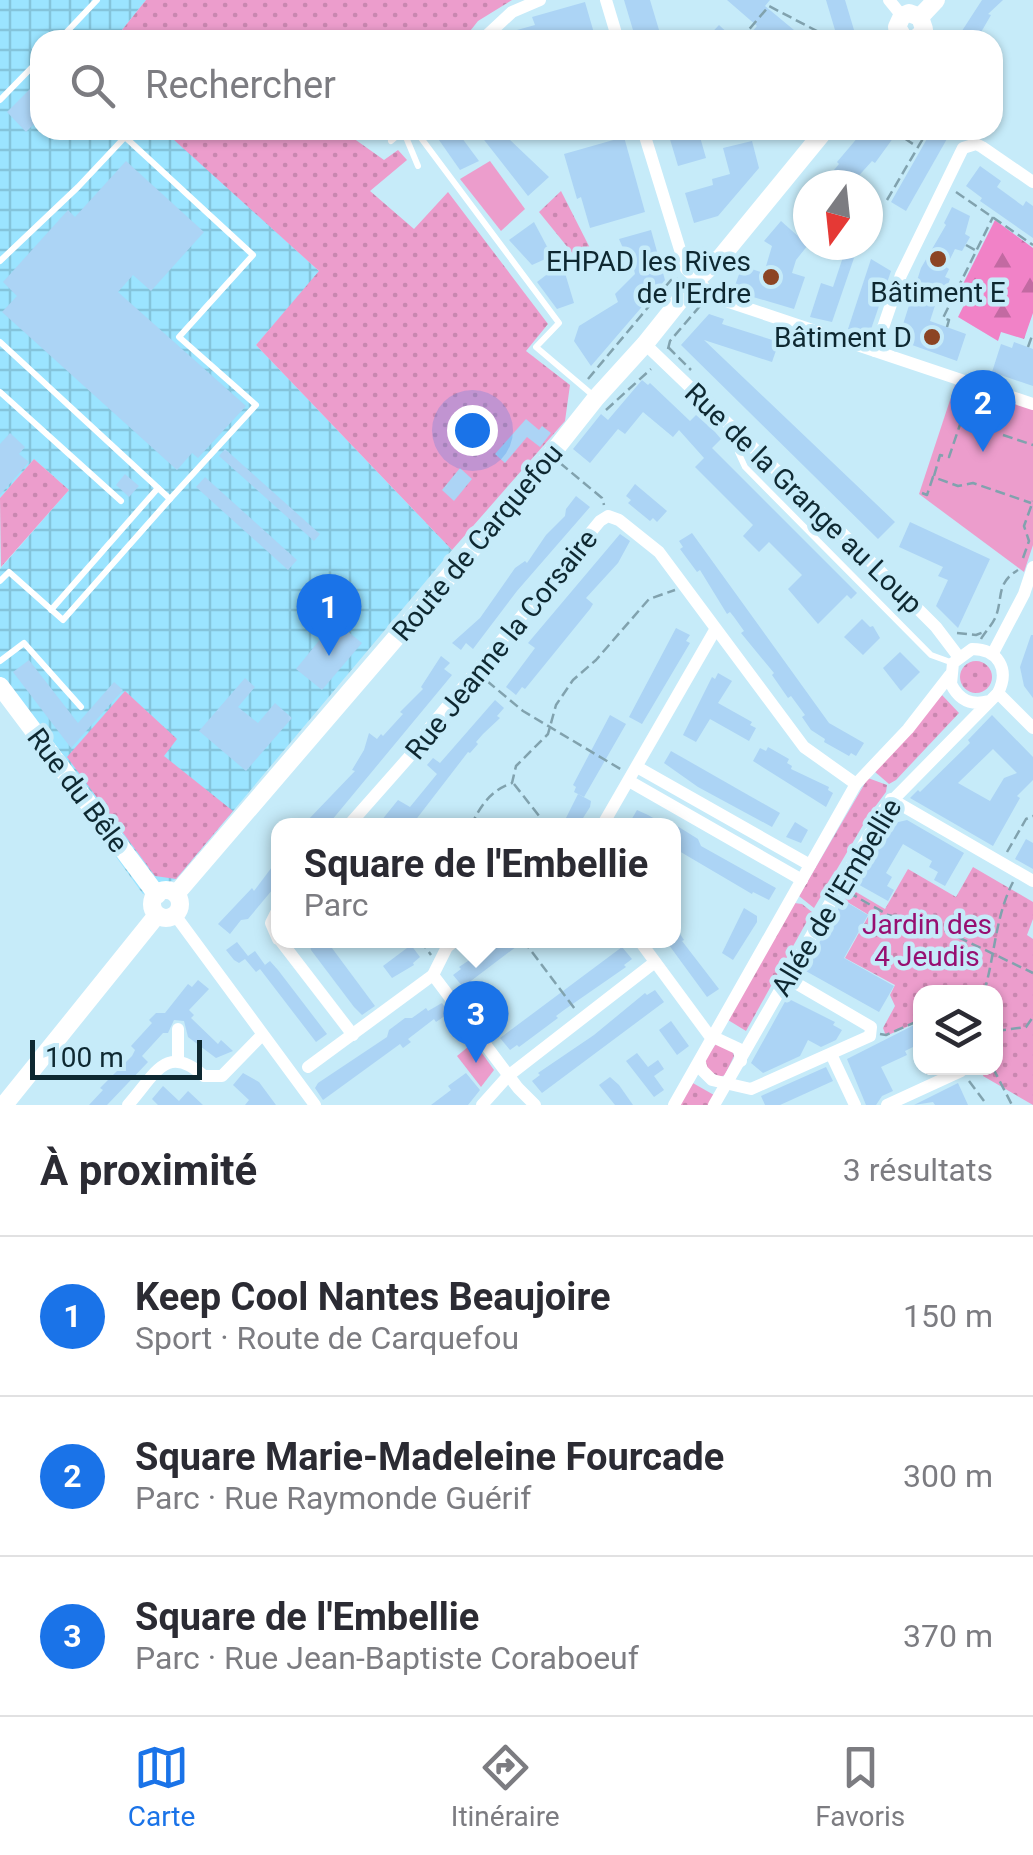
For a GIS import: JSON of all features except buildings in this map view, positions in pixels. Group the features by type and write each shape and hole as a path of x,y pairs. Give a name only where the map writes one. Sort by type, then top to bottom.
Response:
{"main road":[{"path":"899,30 898,27 936,0"},
{"name":"Route de Carquefou","path":"166,894 528,485 594,398 645,344 818,140"},
{"name":"Rue du Bêle","path":"0,686 166,894"},
{"path":"4,1105 180,902 166,894"}],"street":[{"path":"493,30 512,12 540,0"},
{"path":"606,0 615,30"},
{"path":"889,0 911,17"},
{"path":"646,140 686,269 714,297 1033,404"},
{"path":"876,352 901,275 962,148 976,144 1033,182"},
{"name":"Rue de la Grange au Loup","path":"645,344 745,437 936,627 954,665 955,692 962,699 980,703 994,697 1033,728"},
{"name":"Rue Jeanne la Corsaire","path":"355,818 608,516 620,520 659,552 804,747 856,784"},
{"path":"993,653 1024,594 1033,567"},
{"path":"607,818 715,630"},
{"path":"954,665 976,649 993,653 1004,672 994,697"},
{"name":"Allée de l'Embellie","path":"674,1105 856,784 908,729 954,665"},
{"name":"Allée de l'Embellie","path":"714,1105 735,1085 741,1062 786,978 891,800 994,697"},
{"path":"632,774 810,866"},
{"path":"632,774 802,880"},
{"path":"891,800 1033,880"},
{"path":"166,915 315,1105"},
{"path":"285,948 352,1035"},
{"path":"308,1067 437,968 447,948"},
{"path":"646,948 708,1035 739,1049 741,1062"},
{"path":"482,1105 508,1076 656,962"},
{"path":"437,968 508,1076 535,1105"},
{"path":"700,1062 707,1076 735,1085 761,1087 870,1036 871,1027 786,978"},
{"path":"178,1029 178,1059"},
{"path":"133,1103 167,1062 178,1059 204,1076 222,1076 262,1035"},
{"path":"831,1054 855,1105"},
{"path":"887,1105 950,1075"},
{"path":"735,1085 753,1105"}],"lane":[{"path":"68,30 97,0"},
{"path":"0,100 30,69"},
{"path":"0,261 122,140"},
{"path":"0,581 8,572 62,620 256,404 179,336 253,255 128,140"},
{"path":"408,140 418,166"},
{"path":"422,140 558,323 536,347 594,398"},
{"path":"0,342 170,499"},
{"path":"0,392 121,501"},
{"path":"745,437 738,452 744,466 931,656 954,665"},
{"path":"51,610 158,488"},
{"path":"0,661 24,643 81,707"}],"path":[{"path":"749,30 770,6 815,30"},
{"path":"907,140 918,147"},
{"path":"887,200 922,140"},
{"path":"944,184 1033,245"},
{"path":"948,327 950,320 944,318 993,218"},
{"path":"966,246 976,251"},
{"path":"697,279 700,306 670,341 664,361 644,373 618,402 594,398 672,280 697,279"},
{"path":"947,284 958,289"},
{"path":"1028,347 1033,333"},
{"path":"922,493 927,495 940,454 949,457 974,384"},
{"path":"1003,435 1033,445"},
{"path":"557,460 602,498 608,516"},
{"path":"933,477 1033,502 1024,526 1029,541 1020,568 1007,576 996,600 997,614 976,649"},
{"path":"512,782 516,766 548,734 556,705 573,680 596,660 649,599 684,586"},
{"path":"955,632 985,632"},
{"path":"476,672 523,711 632,774"},
{"path":"476,818 498,787 512,782"},
{"path":"512,782 541,818"},
{"path":"1001,862 1026,819 1033,816"},
{"path":"986,985 996,955 1002,908 1019,872"},
{"path":"837,886 888,915 933,925 1033,973"},
{"path":"425,948 437,968"},
{"path":"529,948 582,1018"},
{"path":"1003,1030 1026,1028 1033,1017"},
{"path":"870,1032 886,1035 913,1023"},
{"path":"965,1075 987,1105"},
{"path":"997,1075 1012,1105"}],"shaded area":[{"path":"0,0 146,0 122,30 30,30 30,140 176,140 320,272 256,345 452,550 176,879 143,894 0,697 0,569 69,490 34,459 0,498"}],"green space":[{"path":"146,0 512,0 478,21 471,30 122,30"},
{"path":"174,140 356,140 384,160 398,150 407,160 370,191 414,229 448,192 548,324 526,351 570,385 565,421 452,550 256,345 319,271"},
{"path":"490,161 525,209 501,231 460,179"},
{"path":"561,191 594,256 578,260 539,212"},
{"path":"995,220 1033,248 1033,313 1024,339 1001,332 998,341 958,317 964,305 955,300"},
{"path":"955,385 1033,409 1033,545 1024,572 919,494"},
{"path":"34,459 69,490 1,567 0,498"},
{"path":"976,661 987,666 992,677 987,688 976,693 965,688 960,677 965,666"},
{"path":"125,691 177,739 164,756 233,811 176,879 155,876 67,757"},
{"path":"942,695 959,713 889,784 874,771"},
{"path":"868,778 887,785 886,792 814,908 799,896"},
{"name":"Jardin des 4 Jeudis","path":"973,867 1033,902 1033,919 1027,935 1033,939 1033,1105 983,1076 1003,1075 1003,985 913,985 913,1024 886,1036 883,1028 895,1006 890,995 895,985 845,958 869,915 844,900 851,889 885,909 908,869 956,897"},
{"path":"794,903 812,912 746,1031 728,1020"},
{"path":"474,1042 494,1070 481,1087 457,1056"},
{"path":"716,1044 732,1050 734,1056 725,1075 720,1077 707,1070 704,1060"},
{"path":"691,1082 714,1095 708,1105 678,1105"}],"place":[{"name":"Bâtiment E","path":"938,259"},
{"name":"EHPAD les Rives de l'Erdre","path":"771,277"},
{"name":"Bâtiment D","path":"932,337"},
{"name":"Square Marie-Madeleine Fourcade","path":"983,452"},
{"name":"Keep Cool Nantes Beaujoire","path":"329,656"},
{"name":"Square de l'Embellie","path":"476,1063"}]}
